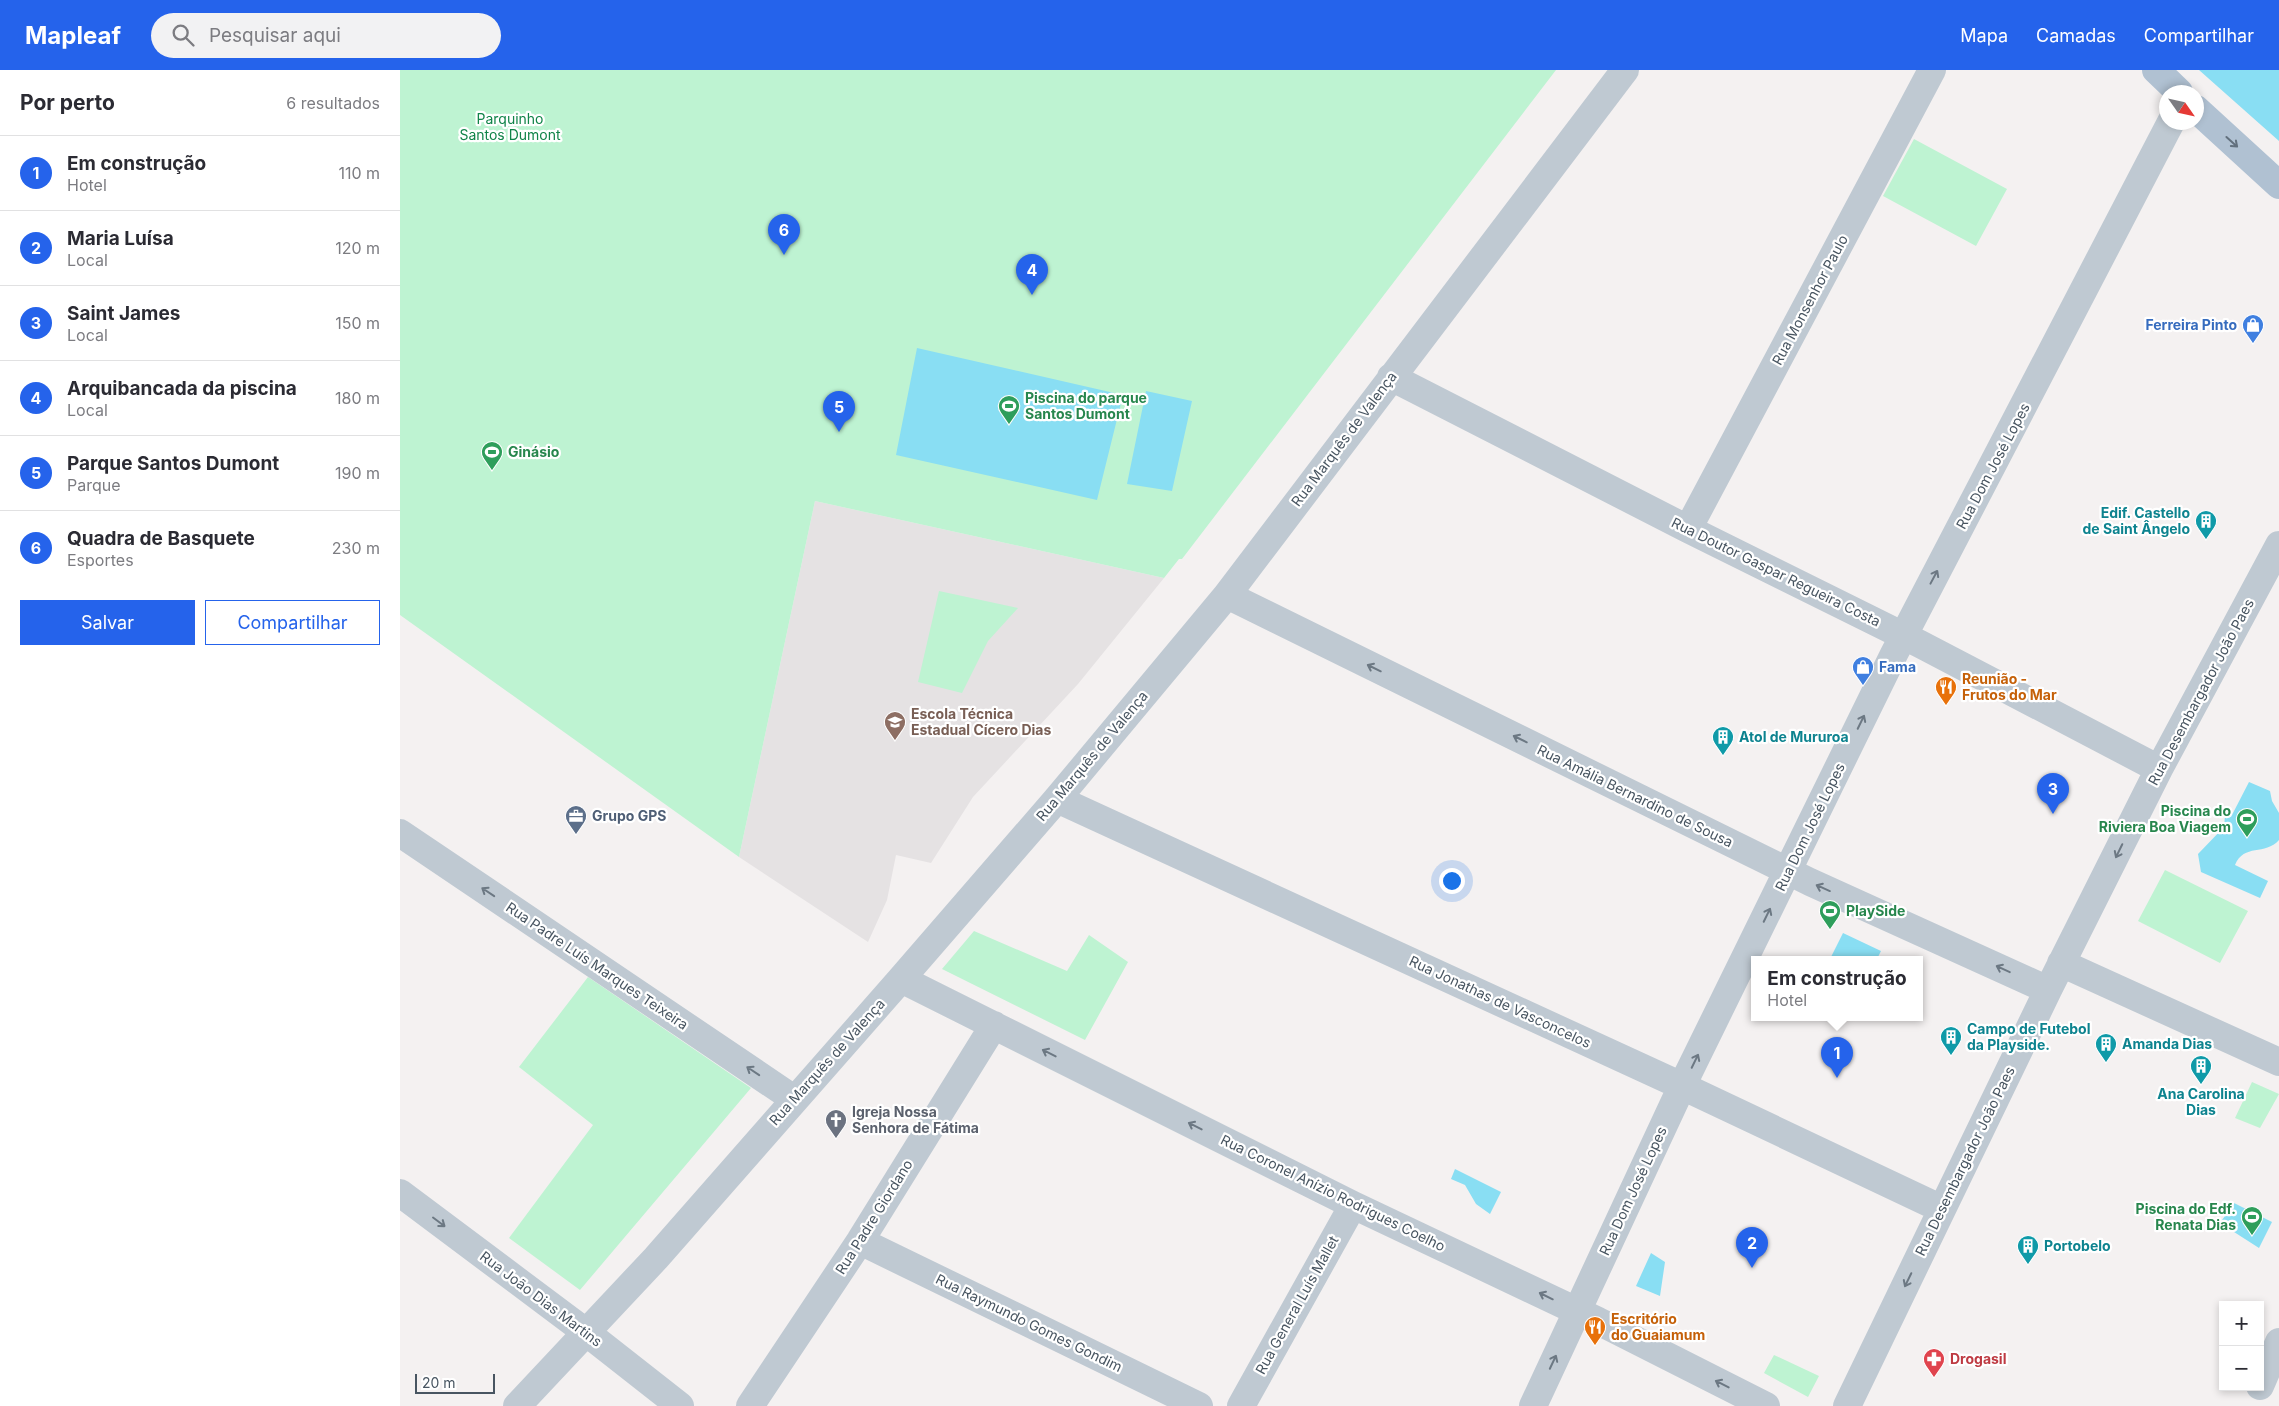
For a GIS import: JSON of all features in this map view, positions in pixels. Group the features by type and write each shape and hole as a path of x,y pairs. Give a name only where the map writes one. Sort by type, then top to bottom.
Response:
{"main road":[{"path":"2156,70 2172,85"},
{"path":"2204,116 2279,184"}],"street":[{"name":"Rua Marquês de Valença","path":"517,1406 588,1333 656,1258 1057,799 1226,595 1625,70"},
{"name":"Rua Monsenhor Paulo","path":"1688,530 1932,70"},
{"name":"Rua Dom José Lopes","path":"1533,1406 1682,1086 1904,636 2167,130"},
{"name":"Rua Doutor Gaspar Regueira Costa","path":"1391,378 1688,530 1904,636 2159,769"},
{"name":"Rua Desembargador João Paes","path":"1847,1406 2061,963 2159,769 2279,544"},
{"name":"Rua Amália Bernardino de Sousa","path":"1226,595 1789,871 2048,990"},
{"name":"Rua Jonathas de Vasconcelos","path":"1057,799 1682,1086 1942,1209"},
{"name":"Rua Padre Luís Marques Teixeira","path":"400,833 794,1098"},
{"path":"2061,963 2279,1062"},
{"name":"Rua Coronel Anízio Rodrigues Coelho","path":"901,979 1353,1205 1577,1311 1766,1406"},
{"name":"Rua Padre Giordano","path":"750,1406 860,1241 994,1025"},
{"name":"Rua João Dias Martins","path":"400,1193 588,1333 680,1406"},
{"name":"Rua General Luís Mallet","path":"1241,1406 1353,1205"},
{"name":"Rua Raymundo Gomes Gondim","path":"860,1241 1199,1406"},
{"path":"2264,1378 2279,1342"},
{"path":"2252,1406 2258,1391"}],"shaded area":[{"name":"Escola Técnica Estadual Cícero Dias","path":"815,501 1164,578 1078,684 973,797 931,863 896,855 887,900 868,942 739,857"}],"green space":[{"name":"Parquinho Santos Dumont","path":"400,70 1556,70 1182,559 1179,559 1164,578 815,501 739,857 400,615"},
{"path":"1914,139 2007,189 1976,246 1883,196"},
{"path":"939,591 1018,608 988,641 962,693 918,682"},
{"path":"2165,870 2248,911 2220,963 2138,921"},
{"path":"974,931 1067,971 1089,935 1128,962 1085,1040 942,969"},
{"path":"588,977 751,1088 580,1290 509,1238 593,1125 519,1067"},
{"path":"2252,1082 2279,1094 2260,1128 2235,1118"},
{"path":"1774,1355 1819,1376 1808,1397 1764,1373"}],"water":[{"path":"2199,70 2279,70 2279,141"},
{"name":"Piscina do parque Santos Dumont","path":"917,348 1123,395 1097,500 896,455"},
{"path":"1146,391 1192,401 1172,491 1127,484"},
{"name":"Piscina do Riviera Boa Viagem","path":"2249,782 2270,791 2272,801 2279,813 2279,840 2267,848 2244,854 2235,865 2268,881 2260,898 2201,872 2198,854 2224,827 2225,816 2233,813"},
{"path":"1843,933 1881,951 1878,956 1832,956"},
{"path":"1455,1169 1501,1192 1490,1214 1476,1204 1465,1185 1451,1179"},
{"name":"Piscina do Edf. Renata Dias","path":"2234,1203 2272,1222 2259,1248 2220,1223"},
{"path":"1651,1253 1665,1262 1660,1296 1636,1286"}],"place":[{"name":"Quadra de Basquete","path":"784,255"},
{"name":"Arquibancada da piscina","path":"1032,295"},
{"name":"Ferreira Pinto","path":"2253,344"},
{"name":"Piscina do parque Santos Dumont","path":"1009,425"},
{"name":"Parque Santos Dumont","path":"839,432"},
{"name":"Ginásio","path":"492,471"},
{"name":"Edif. Castello de Saint Ângelo","path":"2206,540"},
{"name":"Fama","path":"1863,686"},
{"name":"Reunião - Frutos do Mar","path":"1946,706"},
{"name":"Escola Técnica Estadual Cícero Dias","path":"895,741"},
{"name":"Atol de Mururoa","path":"1723,756"},
{"name":"Saint James","path":"2053,814"},
{"name":"Grupo GPS","path":"576,835"},
{"name":"Piscina do Riviera Boa Viagem","path":"2247,838"},
{"name":"PlaySide","path":"1830,930"},
{"name":"Campo de Futebol da Playside.","path":"1951,1056"},
{"name":"Amanda Dias","path":"2106,1063"},
{"name":"Em construção","path":"1837,1078"},
{"name":"Ana Carolina Dias","path":"2201,1085"},
{"name":"Igreja Nossa Senhora de Fátima","path":"836,1139"},
{"name":"Piscina do Edf. Renata Dias","path":"2252,1236"},
{"name":"Portobelo","path":"2028,1265"},
{"name":"Maria Luísa","path":"1752,1268"},
{"name":"Escritório do Guaiamum","path":"1595,1346"},
{"name":"Drogasil","path":"1934,1378"}]}
